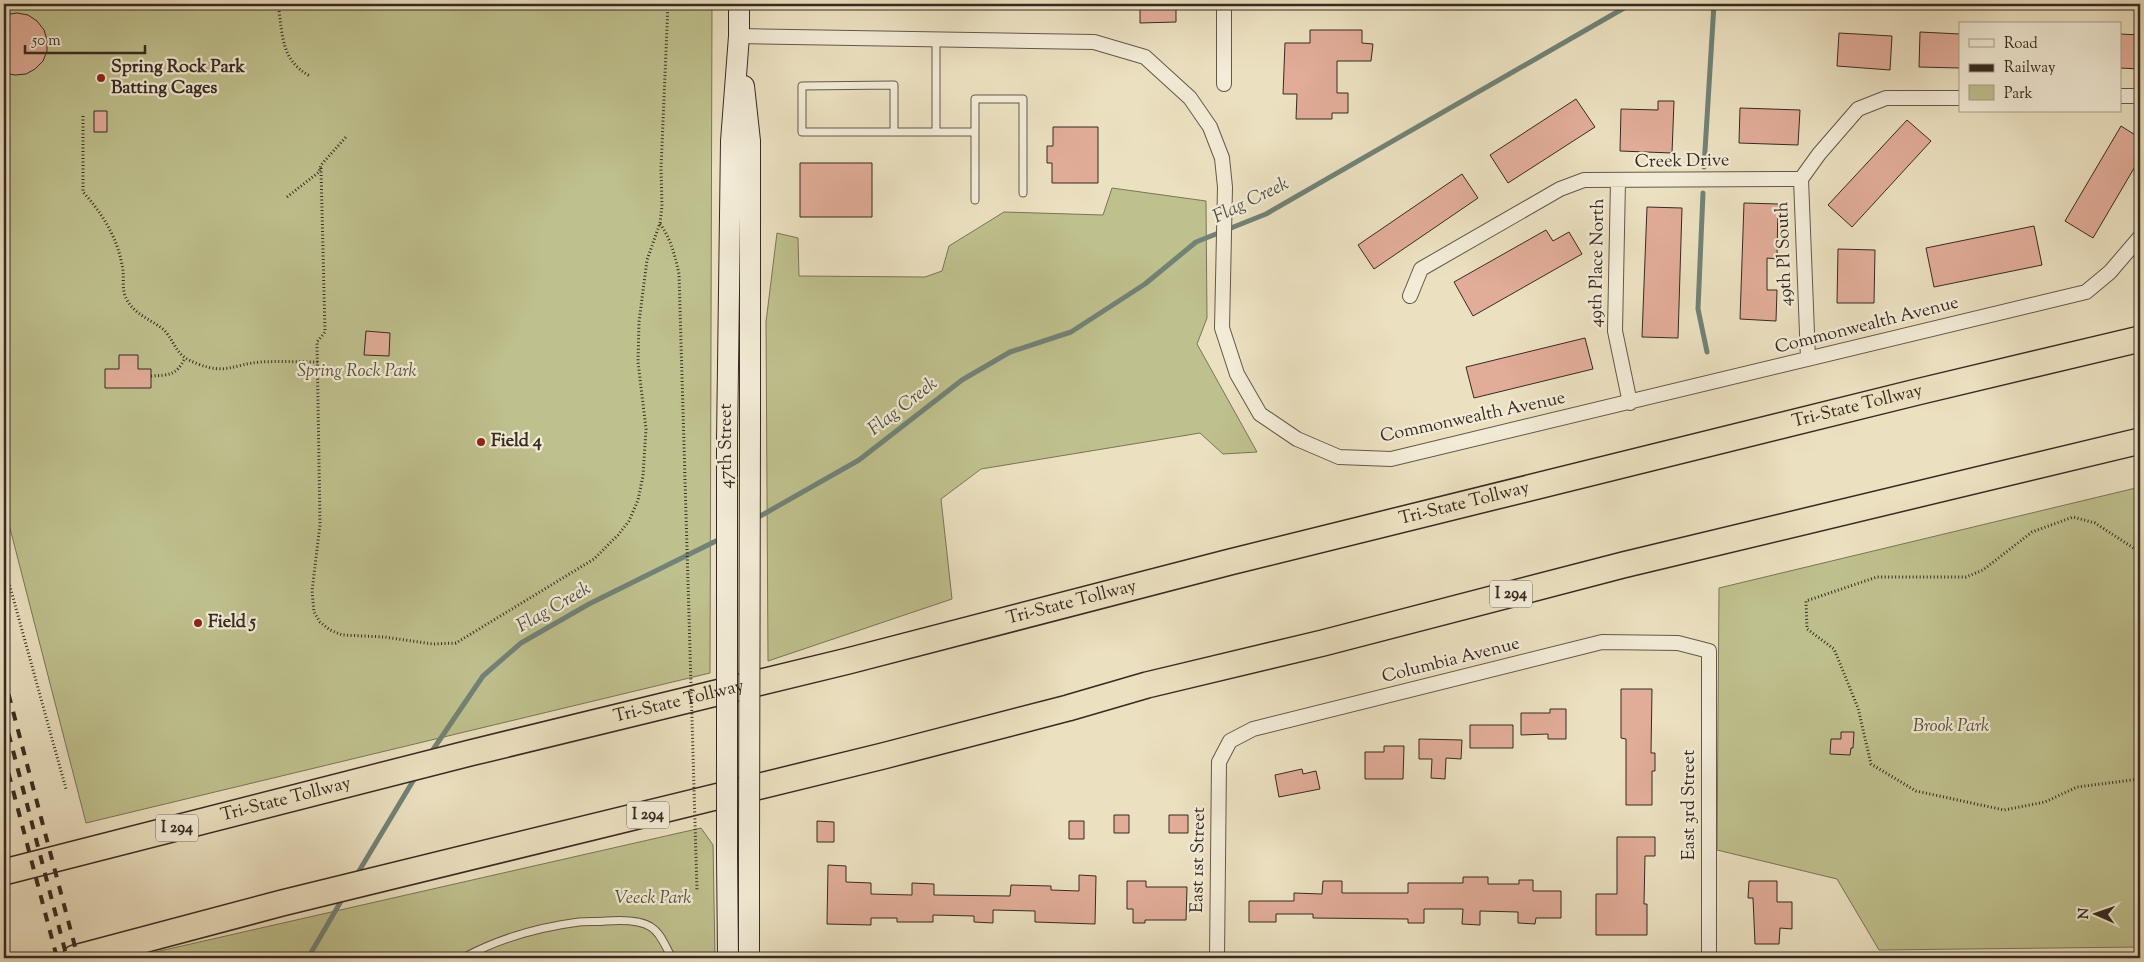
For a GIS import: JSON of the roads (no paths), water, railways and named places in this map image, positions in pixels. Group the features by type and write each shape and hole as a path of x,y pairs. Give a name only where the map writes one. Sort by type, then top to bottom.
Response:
{"highway":[{"name":"Tri-State Tollway","path":"4,872 470,753 848,661 1298,545 1917,392 2140,339"},
{"name":"I 294","path":"74,958 282,904 883,756 1068,708 1147,685 1323,643 1623,566 2140,441"}],"main road":[{"name":"47th Street","path":"728,958 727,441 731,141 739,36 739,4"},
{"name":"47th Street","path":"739,36 750,141 748,958"}],"street":[{"path":"1224,4 1224,84"},
{"name":"Commonwealth Avenue","path":"739,36 1094,42 1145,57 1190,98 1210,127 1222,158 1225,187 1222,328 1237,374 1260,414 1297,439 1339,457 1391,459 2086,292 2110,272 2140,237"},
{"path":"2122,96 2140,96"},
{"path":"1801,179 1819,154 1858,109 1886,98 1959,98"},
{"name":"Creek Drive","path":"1410,296 1421,269 1560,189 1584,180 1801,179"},
{"name":"49th Pl South","path":"1801,179 1808,358"},
{"name":"49th Place North","path":"1618,181 1615,331 1630,403"},
{"name":"Columbia Avenue","path":"1219,762 1230,741 1253,729 1602,642 1678,643 1709,651"},
{"name":"East 3rd Street","path":"1708,958 1709,651"},
{"name":"East 1st Street","path":"1217,958 1219,762"}],"lane":[{"path":"936,39 936,132"},
{"path":"894,132 894,85 802,86 802,132 894,132 975,132"},
{"path":"975,200 975,99 1023,99 1023,193"},
{"path":"463,958 490,946 540,929 577,922 610,920 641,923 651,927 659,935 672,958"}],"waterway":[{"name":"Flag Creek","path":"755,519 859,460 962,380 1010,352 1071,332 1145,284 1196,242 1266,214 1631,4"},
{"path":"1704,167 1714,4"},
{"path":"1703,193 1698,309 1707,352"},
{"name":"Flag Creek","path":"430,754 483,676 521,643 589,604 722,538"},
{"name":"Flag Creek","path":"356,876 416,776"},
{"name":"Flag Creek","path":"308,958 344,896"}],"railway":[{"path":"4,677 78,958"},
{"path":"4,716 67,958"},
{"path":"4,756 57,958"}],"place":[{"name":"Spring Rock Park Batting Cages","path":"101,78"},
{"name":"Field 4","path":"481,442"},
{"name":"Field 5","path":"198,623"}],"park label":[{"name":"Spring Rock Park","path":"357,372"},
{"name":"Brook Park","path":"1951,727"},
{"name":"Veeck Park","path":"653,899"}]}
